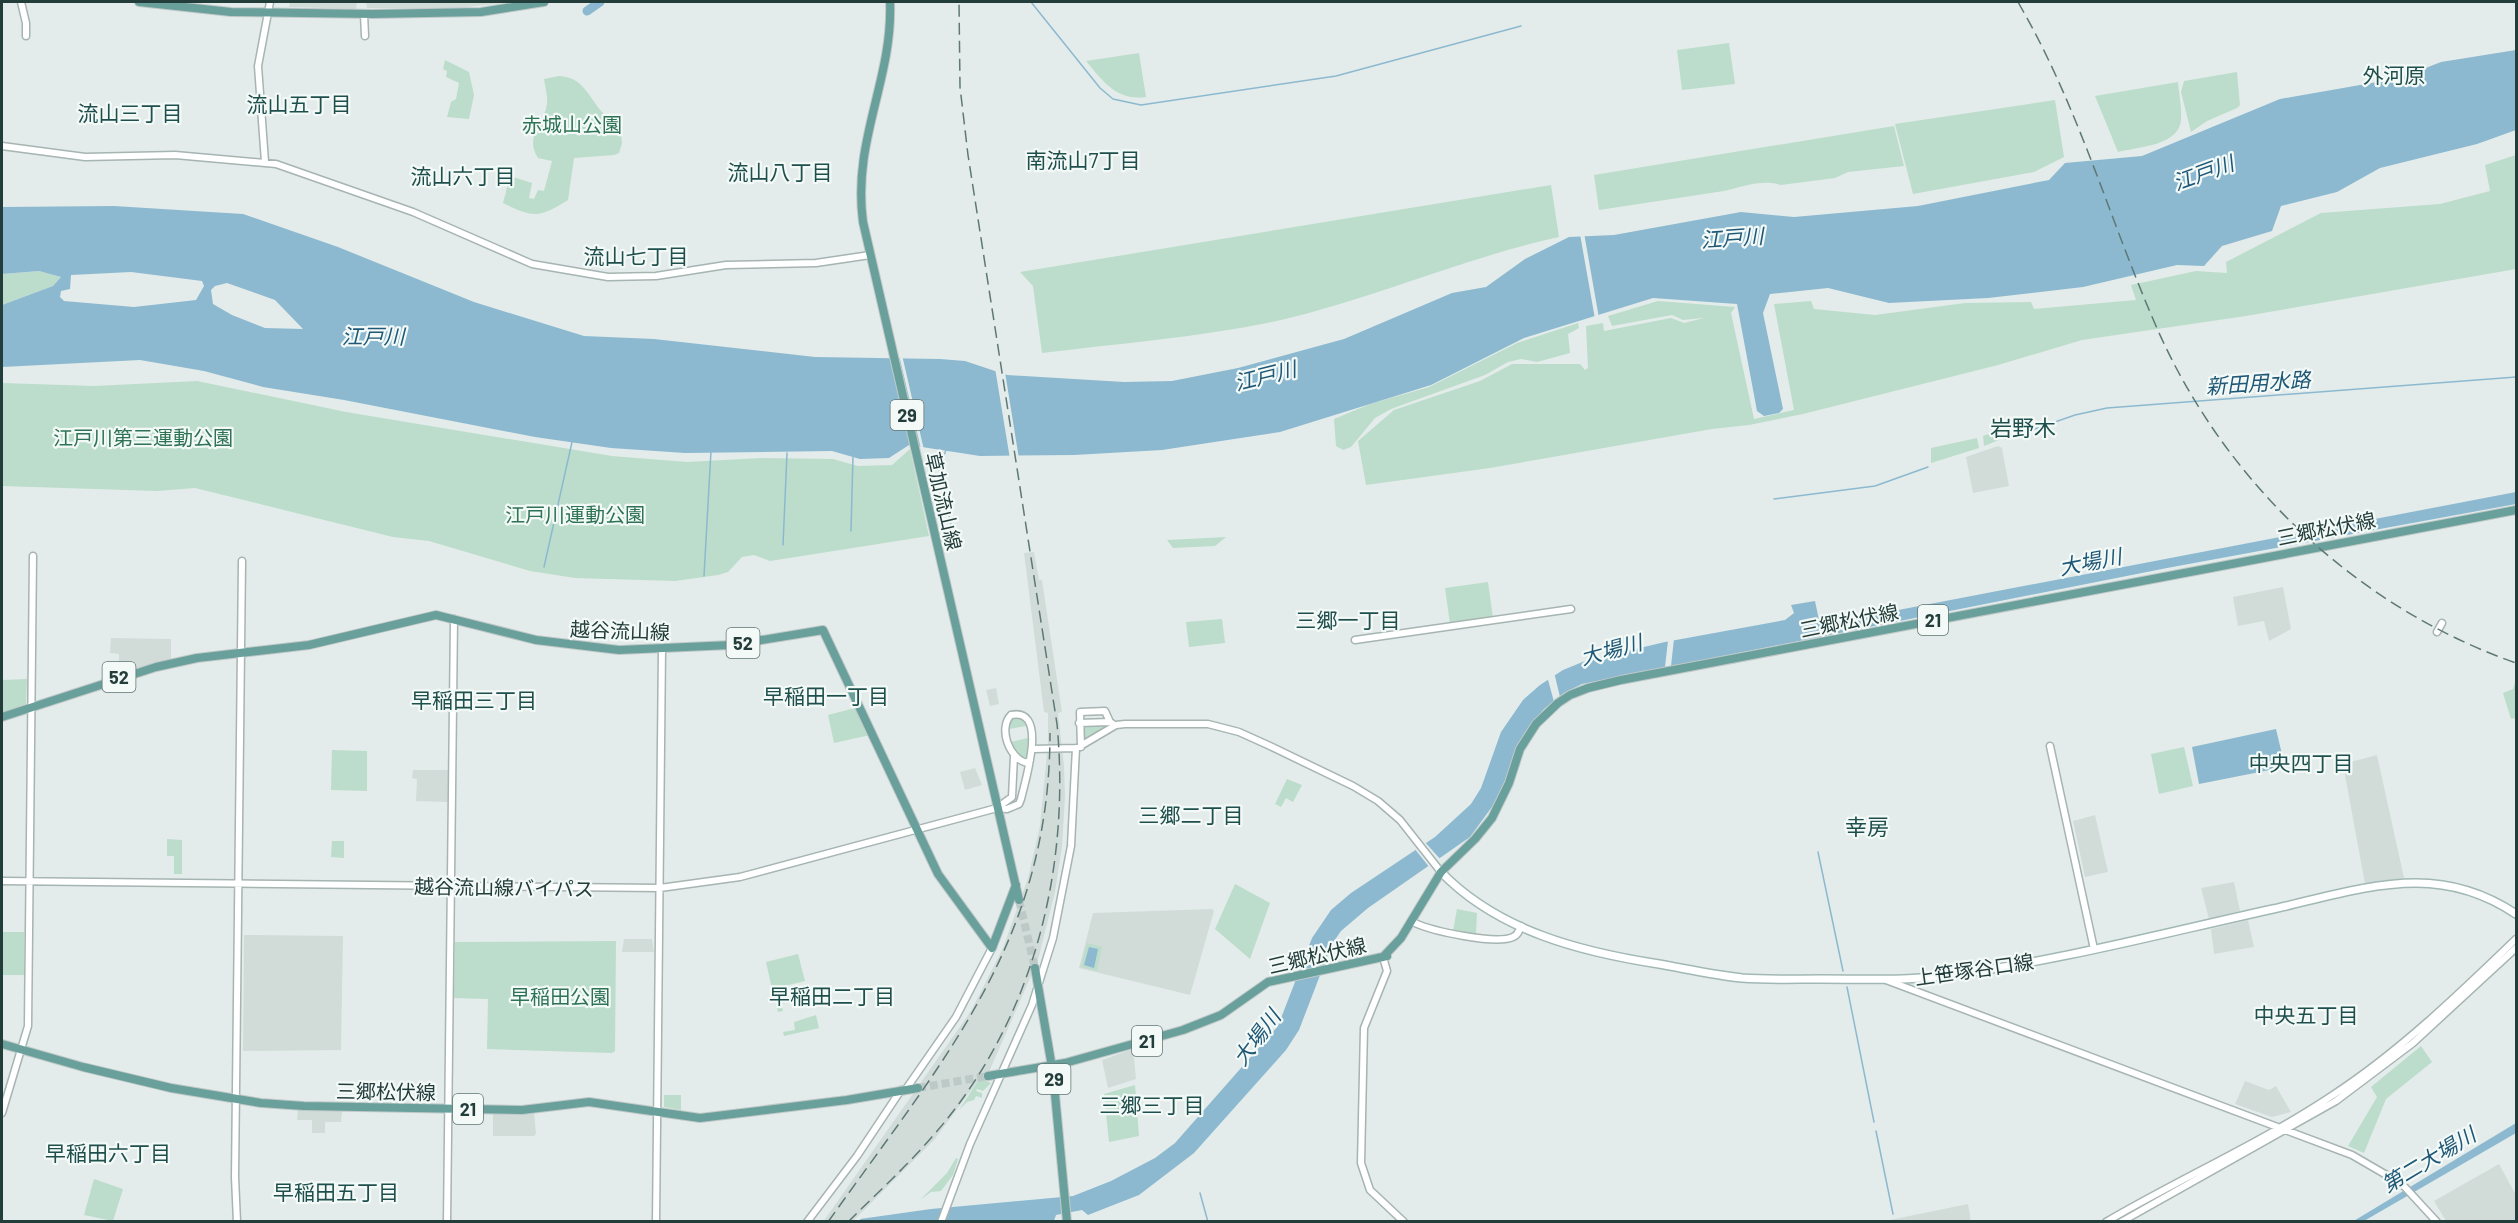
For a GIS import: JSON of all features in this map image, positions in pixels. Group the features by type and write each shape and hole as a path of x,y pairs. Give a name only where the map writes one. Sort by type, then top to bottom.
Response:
{"main road":[{"path":"139,2 214,11 364,14 471,13 505,10 544,2"},
{"name":"草加流山線","path":"890,2 887,52 862,153 861,210 870,258 1019,900"},
{"name":"三郷松伏線","path":"1383,957 1401,938 1441,872 1475,839 1492,818 1509,783 1520,749 1536,724 1558,703 1588,688 2079,591 2517,510"},
{"name":"越谷流山線","path":"2,717 156,666 309,645 436,615 557,644 619,650 731,645 823,630 944,885 993,948"},
{"name":"上笹塚谷口線","path":"1441,872 1476,902 1521,926 1595,953 1768,980 1885,980 1979,971 2094,949 2323,898 2402,884 2429,884 2460,889 2486,897 2517,914"},
{"path":"993,948 1016,885"},
{"name":"三郷松伏線","path":"988,1076 1052,1065 1112,1051 1205,1023 1221,1015 1262,985 1293,975 1383,957 1398,949 1415,923 1430,889"},
{"name":"29","path":"1035,968 1052,1065 1067,1220"},
{"name":"三郷松伏線","path":"2,1044 123,1078 236,1100 304,1106 522,1110 589,1102 700,1118 847,1100 918,1088"}],"street":[{"path":"21,2 26,36"},
{"path":"265,162 258,66 270,2"},
{"path":"364,14 365,36"},
{"path":"2,146 85,157 175,155 265,162 376,198 494,245 532,264 598,276 635,278 726,265 807,264 870,258"},
{"path":"2,1113 28,1026 33,556"},
{"path":"237,1221 236,1100 242,561"},
{"path":"1355,640 1571,609"},
{"path":"447,1221 454,619"},
{"path":"2437,632 2442,623"},
{"path":"656,1221 662,649"},
{"path":"941,1221 970,1144 1038,985 1053,938 1067,877 1074,825 1079,713 1105,711 1113,723"},
{"path":"1019,714 1026,717 1030,725 1032,749 1030,759 1025,763 1014,756 1009,748 1006,723 1011,715 1019,714"},
{"path":"1078,723 1197,723 1239,732 1365,793 1391,812 1441,872"},
{"path":"1032,749 1078,748 1113,723"},
{"path":"2050,746 2094,949"},
{"path":"997,808 1012,797 1014,756"},
{"name":"越谷流山線バイパス","path":"2,881 660,888 740,877 997,808 1007,809 1019,804 1030,759"},
{"path":"1415,923 1448,933 1508,939 1516,935 1521,926"},
{"path":"2106,1221 2280,1128 2331,1096 2388,1056 2517,939"},
{"path":"807,1221 857,1156 961,1009 993,948"},
{"path":"2121,1221 2289,1130 2336,1101 2392,1060 2517,948"},
{"path":"1383,957 1387,971 1365,1028 1361,1163 1370,1190 1404,1221"},
{"path":"1885,980 2289,1130 2363,1160 2402,1184 2437,1221"}],"shaded area":[{"path":"290,2 357,2 356,9 289,7"},
{"path":"366,2 516,2 457,8 367,8"},
{"path":"1998,446 2002,448 2009,486 1973,493 1966,457"},
{"path":"1034,552 1039,580 1042,580 1062,712 1058,713 1065,797 1062,847 1055,892 1038,960 985,1081 978,1081 934,1140 853,1221 823,1222 971,1011 1003,948 1028,878 1040,826 1048,743 1048,713 1044,712 1024,553"},
{"path":"2283,587 2291,629 2269,641 2264,621 2238,626 2233,597"},
{"path":"111,638 171,639 171,659 119,674 119,654 110,653"},
{"path":"996,688 999,704 990,706 986,690"},
{"path":"2377,755 2404,878 2365,884 2343,764"},
{"path":"975,768 982,785 965,790 960,772"},
{"path":"413,770 449,770 448,802 416,801 417,779 412,778"},
{"path":"2095,815 2108,872 2085,877 2073,821"},
{"path":"2234,882 2240,911 2209,919 2201,888"},
{"path":"1212,909 1214,911 1190,995 1079,968 1093,913"},
{"path":"2248,920 2254,947 2214,954 2211,929"},
{"path":"244,935 343,936 341,1050 243,1051"},
{"path":"624,939 652,939 654,952 622,952"},
{"path":"1133,1049 1136,1079 1108,1088 1102,1060"},
{"path":"2245,1081 2269,1090 2276,1086 2291,1112 2272,1117 2235,1104"},
{"path":"298,1109 339,1110 342,1112 341,1122 325,1122 325,1133 312,1133 312,1120 297,1120"},
{"path":"534,1112 536,1134 534,1136 493,1136 493,1113"},
{"path":"2499,1164 2516,1195 2516,1221 2446,1221 2434,1201"},
{"path":"1968,1204 1971,1221 1885,1221"}],"green space":[{"path":"1729,43 1735,84 1682,90 1677,50"},
{"path":"1139,53 1146,97 1126,96 1118,93 1086,61"},
{"path":"445,60 469,72 474,95 469,119 447,117 451,102 456,99 459,83 446,77 447,71 443,69"},
{"path":"2237,72 2240,105 2207,121 2191,132 2181,92 2184,81"},
{"name":"赤城山公園","path":"559,76 574,80 584,88 604,114 620,128 622,143 619,153 614,155 574,158 568,200 543,213 530,213 503,203 510,176 532,183 529,198 534,199 538,190 544,191 552,161 538,158 533,143 547,104 544,79"},
{"path":"2178,82 2181,120 2173,135 2156,144 2118,152 2095,96"},
{"path":"2055,100 2064,157 2034,172 1913,194 1895,124"},
{"path":"1894,126 1904,166 1848,172 1835,178 1781,185 1752,184 1724,191 1599,210 1594,175"},
{"path":"2516,155 2516,269 2246,316 2082,340 1998,365 1803,414 1749,425 1712,429 1490,468 1366,485 1358,441 1394,410 1480,381 1512,364 1580,364 1585,370 1588,368 1586,326 1603,323 1604,331 1671,318 1684,323 1704,318 1683,320 1672,315 1612,326 1608,316 1658,301 1735,307 1731,313 1754,419 1794,410 1774,304 1811,301 1814,309 1875,315 1965,303 2031,302 2034,309 2136,300 2131,285 2196,271 2227,273 2226,262 2321,213 2440,204 2490,191 2485,165"},
{"path":"1551,185 1559,237 1489,256 1316,311 1222,331 1042,353 1033,286 1020,272"},
{"path":"39,271 61,277 53,286 2,305 2,274"},
{"path":"1578,323 1579,328 1568,334 1570,353 1537,362 1521,359 1508,362 1485,375 1391,409 1375,418 1351,447 1343,450 1336,446 1334,419 1370,404 1429,387 1517,343"},
{"name":"江戸川運動公園","path":"197,381 346,412 612,456 687,462 761,458 833,459 858,466 892,465 910,449 929,536 770,561 754,555 742,557 728,572 675,581 575,578 530,571 429,541 393,537 195,488 157,491 2,486 2,383 94,386"},
{"path":"1997,431 1999,440 1984,446 1983,436"},
{"path":"1977,438 1979,448 1931,463 1931,448"},
{"path":"1226,537 1215,546 1173,548 1167,540"},
{"path":"1488,582 1493,618 1450,624 1445,588"},
{"path":"1222,619 1225,643 1189,647 1186,622"},
{"path":"27,679 26,704 2,713 2,680"},
{"path":"2516,679 2516,718 2511,719 2503,693 2513,689"},
{"path":"855,708 870,735 834,743 828,715"},
{"path":"1017,717 1026,726 1009,729 1010,720"},
{"path":"1108,725 1084,738 1083,730 1086,726"},
{"path":"1028,738 1027,757 1020,758 1011,742"},
{"path":"2184,747 2193,786 2159,794 2151,754"},
{"path":"332,750 367,751 367,791 331,790"},
{"path":"1287,779 1302,785 1293,802 1286,798 1281,807 1275,804"},
{"path":"167,839 182,840 182,874 174,874 174,856 167,856"},
{"path":"332,841 344,841 344,858 331,857"},
{"path":"1235,884 1270,903 1250,959 1215,929"},
{"path":"1457,909 1477,913 1476,934 1453,931"},
{"path":"2,932 24,932 24,975 2,975"},
{"name":"早稲田公園","path":"616,941 615,1051 612,1053 487,1049 488,999 454,998 455,942"},
{"path":"1087,943 1102,947 1097,971 1081,967"},
{"path":"798,954 805,981 772,989 766,962"},
{"path":"787,989 790,1002 781,1004 783,1011 778,1012 774,993"},
{"path":"816,1015 819,1028 784,1036 783,1032 795,1030 794,1022"},
{"path":"2421,1046 2432,1062 2386,1099 2364,1153 2348,1146 2377,1097 2371,1087"},
{"path":"985,1080 991,1083 983,1091 977,1089 976,1091 982,1093 982,1098 976,1096 974,1100 967,1102 959,1110 978,1081"},
{"path":"1135,1085 1139,1136 1109,1142 1104,1094"},
{"path":"664,1095 681,1095 681,1110 664,1107"},
{"path":"956,1158 958,1159 953,1175 941,1191 931,1192 920,1200 947,1173"},
{"path":"94,1179 123,1189 113,1221 84,1215"}],"water":[{"name":"江戸川","path":"2516,50 2516,130 2477,144 2380,168 2337,192 2281,206 2272,231 2222,246 2204,266 2177,265 2083,287 1988,298 1889,303 1828,288 1770,294 1763,313 1783,409 1779,413 1764,416 1757,411 1737,304 1653,298 1524,338 1431,385 1280,432 1162,450 1074,455 980,456 909,445 889,458 860,459 832,451 685,453 611,448 535,437 344,400 263,387 204,371 140,360 2,367 2,305 53,286 61,277 39,271 2,274 2,207 114,206 243,214 338,247 474,302 584,336 654,339 815,357 965,361 1007,375 1124,382 1172,381 1238,368 1344,339 1452,293 1486,287 1525,259 1569,237 1614,235 1741,212 1794,217 1918,206 2049,180 2065,163 2142,156 2280,99 2400,78 2441,62","holes":["131,272 202,281 204,286 196,300 134,307 64,301 60,297 61,291 70,289 71,275","227,283 275,300 303,329 265,328 232,315 213,304 211,290 215,286"]},
{"path":"2516,492 2516,504 2167,568 1582,684 1564,693 1544,709 1525,732 1497,800 1470,837 1368,908 1341,931 1332,944 1299,1030 1286,1050 1194,1153 1139,1195 1088,1215 1082,1210 1056,1215 1054,1221 861,1222 860,1219 931,1209 1073,1196 1111,1181 1155,1158 1175,1143 1278,1026 1312,938 1331,910 1351,893 1435,837 1471,804 1481,788 1501,732 1523,700 1563,670 1585,661 1665,642 1785,620 1794,613 1791,605 1815,601 1820,625"},
{"path":"2276,729 2285,767 2199,784 2192,747"},
{"path":"1089,947 1098,949 1094,968 1084,965"},
{"path":"2516,1123 2516,1133 2364,1221 2352,1222"}],"pier":[{"path":"1584,233 1599,318 1595,319 1580,234"},
{"path":"899,355 902,355 924,450 921,449"},
{"path":"995,368 1005,372 1019,459 1010,459"},
{"path":"1674,639 1671,666 1665,667 1668,641"},
{"path":"1554,672 1560,697 1554,702 1547,676"},
{"path":"1424,841 1441,860 1430,868 1414,848"}],"waterway":[{"path":"587,11 600,2"},
{"path":"1031,2 1100,88 1113,99 1141,105 1336,76 1521,26"},
{"name":"新田用水路","path":"2006,439 2075,415 2107,408 2516,377"},
{"path":"544,567 572,442"},
{"path":"946,450 939,468 952,530"},
{"path":"704,576 711,451"},
{"path":"783,545 787,453"},
{"path":"851,531 853,457"},
{"name":"新田用水路","path":"1774,499 1875,486 1928,467"},
{"path":"1818,852 1843,971"},
{"path":"1847,987 1874,1122"},
{"path":"1876,1131 1893,1214"},
{"path":"1200,1193 1208,1222"}],"tunnel":[{"path":"1019,900 1035,968"},
{"path":"918,1088 988,1076"}],"railway":[{"path":"848,1222 931,1138 966,1094 995,1046 1019,996 1037,944 1050,890 1057,835 1060,780 1057,724 968,155 960,87 959,2"},
{"path":"2018,2 2059,81 2156,326 2184,383 2218,437 2258,486 2302,532 2350,573 2402,609 2457,639 2516,663"},
{"path":"828,1222 948,1052 982,996 1010,937 1031,875 1045,807 1050,733"}],"district":[{"name":"外河原","path":"2394,74"},
{"name":"流山五丁目","path":"299,103"},
{"name":"流山三丁目","path":"130,112"},
{"name":"南流山7丁目","path":"1083,159"},
{"name":"流山八丁目","path":"780,171"},
{"name":"流山六丁目","path":"463,175"},
{"name":"流山七丁目","path":"636,255"},
{"name":"岩野木","path":"2023,427"},
{"name":"三郷一丁目","path":"1348,619"},
{"name":"早稲田一丁目","path":"826,695"},
{"name":"早稲田三丁目","path":"474,699"},
{"name":"中央四丁目","path":"2301,762"},
{"name":"三郷二丁目","path":"1191,814"},
{"name":"幸房","path":"1867,826"},
{"name":"早稲田二丁目","path":"832,995"},
{"name":"中央五丁目","path":"2306,1014"},
{"name":"三郷三丁目","path":"1152,1104"},
{"name":"早稲田六丁目","path":"108,1152"},
{"name":"早稲田五丁目","path":"336,1191"}],"park label":[{"name":"江戸川第三運動公園","path":"143,437"}],"water label":[{"name":"大場川","path":"2090,561"},
{"name":"大場川","path":"1611,649"},
{"name":"大場川","path":"1256,1037"},
{"name":"第二大場川","path":"2428,1159"}]}
